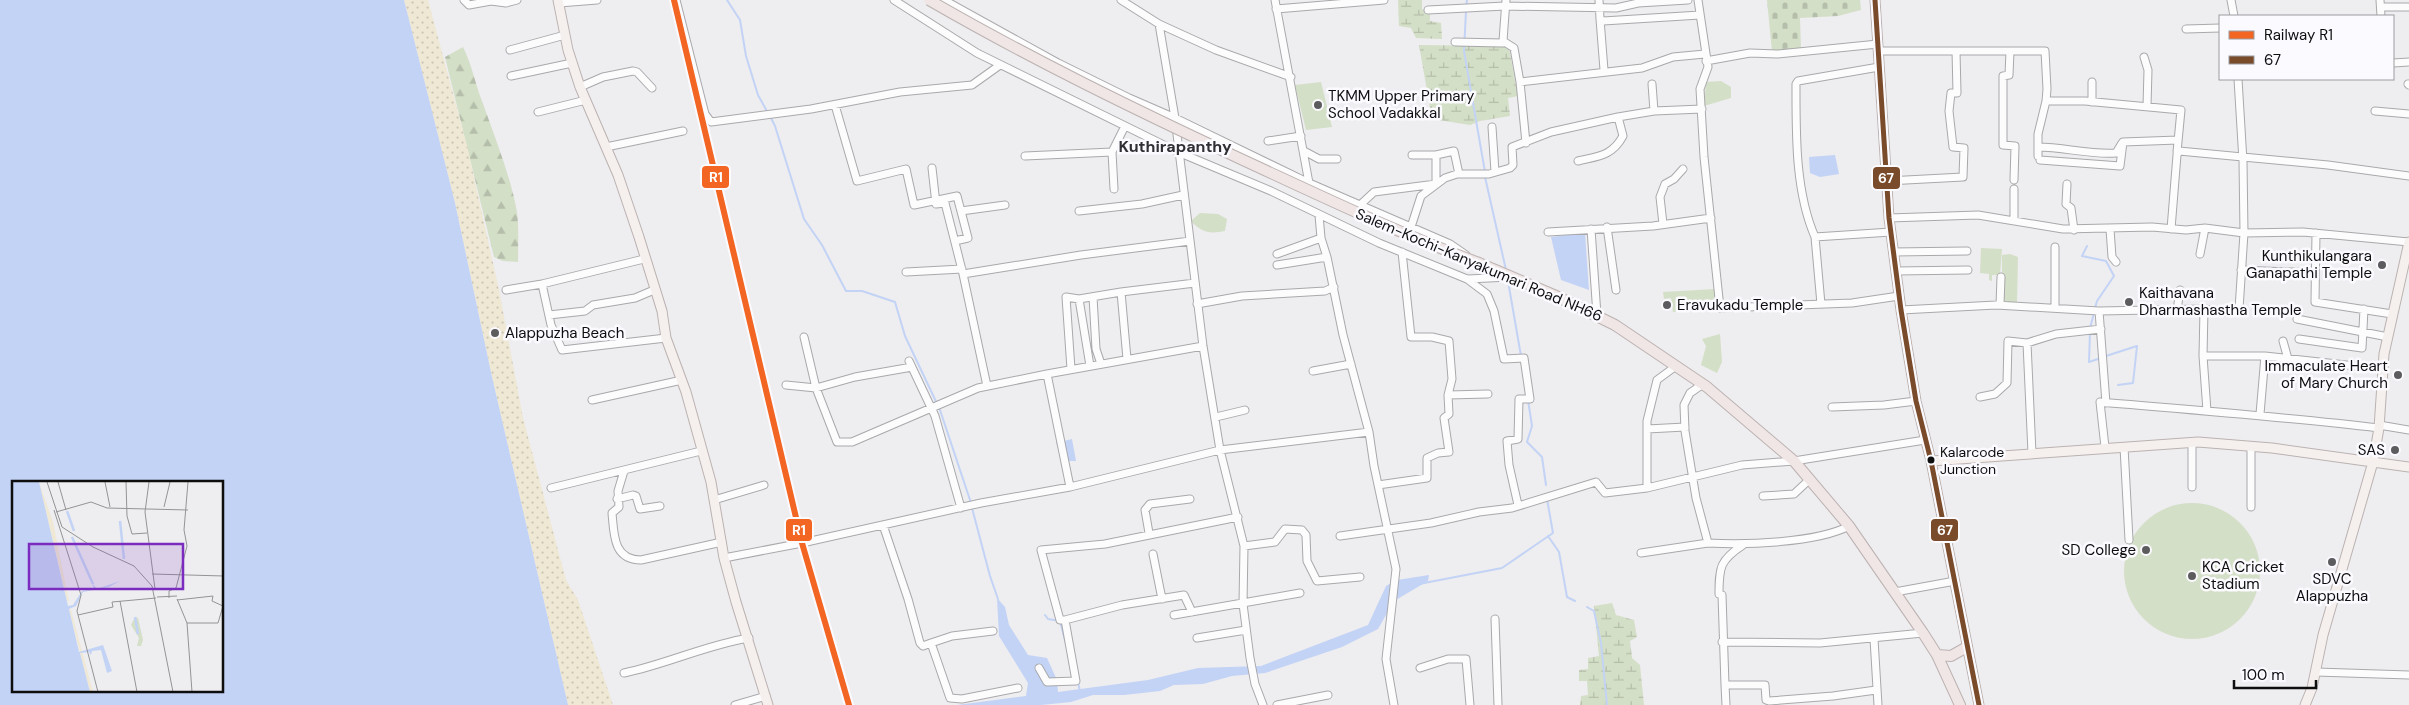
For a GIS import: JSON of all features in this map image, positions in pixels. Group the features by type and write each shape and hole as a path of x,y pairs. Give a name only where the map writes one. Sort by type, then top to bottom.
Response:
{"highway":[{"name":"Salem-Kochi-Kanyakumari Road NH66","path":"929,0 1012,48 1176,129 1370,219 1479,263 1598,315 1703,384 1794,461 1849,526 1938,655 1960,705"},
{"path":"1923,633 1954,705"},
{"path":"1938,655 1951,656 1967,647"}],"main road":[{"path":"1875,0 1889,218 1901,310 1916,400 1931,461 1979,705"},
{"path":"558,2 572,63 580,87 606,147 639,237 644,259 662,311 666,338 682,380 714,500 724,558 767,701"},
{"path":"2305,705 2316,672 2325,629 2373,462 2379,426 2382,369 2392,314 2408,246"},
{"path":"1931,461 2192,442 2251,446 2409,466"}],"street":[{"path":"464,0 469,5 491,1 506,3 517,0"},
{"path":"558,2 597,0"},
{"path":"676,0 708,120 716,123 835,105 900,92 972,85 1000,65"},
{"path":"894,0 1000,65 1178,152 1271,191 1319,215 1467,279 1487,294 1494,311 1504,359 1524,358 1530,399 1519,399 1518,439 1507,440 1509,465 1518,505"},
{"path":"944,0 1058,63 1129,98 1175,118 1309,183 1450,244 1479,263"},
{"path":"1121,0 1159,24 1216,50 1290,77"},
{"path":"1275,0 1309,183"},
{"path":"1276,9 1311,3 1384,0"},
{"path":"1599,0 1604,70"},
{"path":"1428,10 1465,9 1505,3 1616,8 1646,2 1688,0"},
{"path":"1698,0 1707,71 1700,89 1720,308 1852,303 1899,296"},
{"path":"2231,0 2234,15"},
{"path":"1503,43 1505,3"},
{"path":"2380,4 2409,7"},
{"path":"1600,19 1603,21 1700,15"},
{"path":"1159,24 1175,118 1183,196 1203,346 1220,450 1244,546 1243,604 1250,658 1255,684 1263,705"},
{"path":"2186,29 2219,28"},
{"path":"510,50 565,35"},
{"path":"1460,43 1503,43 1514,48 1520,82 1526,142"},
{"path":"1520,82 1604,70 1642,68 1673,57 1776,54 1878,48 1956,51 2045,51 2046,101 2038,134 2039,158 2120,166 2123,142"},
{"path":"1886,181 1963,177 1964,148 1953,147 1949,110 1951,94 1957,93 1956,51"},
{"path":"2010,51 2009,75 2003,76 2003,145 2015,146 2014,180"},
{"path":"2144,58 2148,70 2147,106"},
{"path":"2394,62 2409,62"},
{"path":"511,76 572,63"},
{"path":"1821,304 1815,237 1808,221 1800,176 1796,84 1802,79 1879,67"},
{"path":"580,87 608,75 633,71 637,72 652,88"},
{"path":"1901,310 2000,305 2099,311 2204,309 2223,312 2239,309 2244,233 2238,80"},
{"path":"2092,82 2092,102"},
{"path":"1652,84 1654,111"},
{"path":"538,112 586,100"},
{"path":"2046,101 2092,102 2181,110 2172,229"},
{"path":"835,105 857,181 906,168 914,205 958,196 968,238 955,241"},
{"path":"1411,228 1421,196 1446,178 1459,174 1492,173 1510,168 1513,165 1512,147 1551,132 1618,117 1654,111 1702,109"},
{"path":"2375,112 2409,114"},
{"path":"1578,161 1602,155 1616,149 1623,136 1618,117"},
{"path":"1114,189 1112,152 1125,126"},
{"path":"1492,126 1492,173"},
{"path":"606,147 683,131"},
{"path":"1268,141 1301,136"},
{"path":"2123,142 2178,140"},
{"path":"2038,147 2055,147 2103,154 2116,153 2123,142"},
{"path":"1304,151 1319,159 1337,159"},
{"path":"1412,155 1436,155 1454,151 1459,174"},
{"path":"1025,156 1112,152"},
{"path":"2177,152 2328,165 2409,176"},
{"path":"1436,155 1436,184"},
{"path":"932,168 937,205 945,203 955,241 987,386"},
{"path":"1663,224 1660,197 1665,184 1674,179 1683,168"},
{"path":"1360,205 1374,192 1436,184"},
{"path":"2067,184 2066,204 2071,208 2074,230"},
{"path":"2014,189 2014,219"},
{"path":"1079,211 1142,204 1183,196"},
{"path":"961,211 1005,205"},
{"path":"1319,215 1321,238 1369,432 1396,569 1386,659 1394,705"},
{"path":"1889,218 1978,215 2014,219 2074,230 2152,227 2172,229 2205,228 2244,233 2316,233 2408,246"},
{"path":"1548,232 1663,224 1711,218"},
{"path":"1607,227 1616,290"},
{"path":"2200,254 2205,228"},
{"path":"2110,229 2112,257 2116,262"},
{"path":"1591,230 1598,315"},
{"path":"1815,237 1891,232"},
{"path":"2316,233 2316,302 2392,314"},
{"path":"1277,254 1321,238"},
{"path":"906,272 962,271 1190,241"},
{"path":"2055,247 2055,308"},
{"path":"1893,252 1967,251"},
{"path":"1378,484 1427,478 1427,458 1438,453 1449,452 1444,418 1449,414 1448,395 1452,379 1449,341 1432,337 1411,337 1402,252"},
{"path":"1277,265 1327,257"},
{"path":"506,290 542,284 644,259"},
{"path":"1896,271 1968,270"},
{"path":"2241,270 2315,273"},
{"path":"1467,279 1511,277"},
{"path":"2000,305 2001,277"},
{"path":"1071,369 1066,297 1079,299 1195,283"},
{"path":"542,284 549,316 562,350 666,338"},
{"path":"1197,304 1242,296 1325,290 1334,287"},
{"path":"549,316 585,311 593,305 635,298 654,290"},
{"path":"2177,310 2180,290"},
{"path":"1121,292 1126,359"},
{"path":"1093,297 1096,349 1101,364"},
{"path":"1079,299 1090,366"},
{"path":"2204,309 2203,356 2207,411"},
{"path":"2299,339 2362,348 2364,309"},
{"path":"2099,311 2106,403"},
{"path":"2297,319 2388,337"},
{"path":"1980,398 1995,394 2007,383 2008,341 2027,343 2056,334 2101,330"},
{"path":"804,337 816,388 837,442 852,442 987,386 1203,346"},
{"path":"2283,341 2288,359"},
{"path":"2027,343 2032,453"},
{"path":"2203,356 2265,356 2382,369"},
{"path":"2260,414 2265,356"},
{"path":"786,385 816,388 911,364 932,408 961,508"},
{"path":"1313,371 1351,364"},
{"path":"1647,488 1647,420 1657,380 1676,366"},
{"path":"1047,374 1070,487"},
{"path":"592,400 682,380"},
{"path":"1703,384 1686,398 1685,428 1696,498 1708,543"},
{"path":"1448,395 1488,394"},
{"path":"1832,407 1884,405 1916,400"},
{"path":"2105,448 2100,402 2190,411 2260,414 2409,430"},
{"path":"1216,417 1245,410"},
{"path":"1647,429 1685,428"},
{"path":"724,558 981,503 1070,487 1220,450 1369,432"},
{"path":"1340,536 1431,523 1518,505 1596,482 1605,493 1647,488 1742,465 1794,461 1925,440"},
{"path":"2192,442 2192,488"},
{"path":"2251,446 2251,507"},
{"path":"2124,447 2129,540"},
{"path":"551,488 701,451"},
{"path":"624,471 617,499 619,507 612,513 615,543 618,550 632,559 641,560 722,542"},
{"path":"1763,496 1794,494 1810,479"},
{"path":"714,500 764,485"},
{"path":"617,499 633,495 636,496 640,509 660,506"},
{"path":"1149,533 1145,510 1150,504 1190,499"},
{"path":"1192,612 1184,595 1122,605 1060,620 1041,550 1105,544 1149,533 1238,517"},
{"path":"883,525 908,599 920,643 923,646 952,636 993,631"},
{"path":"1641,553 1708,543 1744,545 1829,534 1849,526"},
{"path":"1244,546 1275,542 1285,529 1302,530 1306,535 1307,561 1317,581 1360,577"},
{"path":"1726,705 1719,569 1729,554 1744,545"},
{"path":"1153,554 1162,598"},
{"path":"1895,592 1955,581"},
{"path":"1174,615 1300,593"},
{"path":"1495,619 1498,705"},
{"path":"1039,668 1047,682 1076,681 1065,620"},
{"path":"1197,638 1246,630"},
{"path":"1722,642 1820,643 1923,633"},
{"path":"624,674 651,668 714,646 749,638"},
{"path":"1874,639 1878,705"},
{"path":"931,643 950,698 962,699 1018,688"},
{"path":"1420,668 1448,659 1466,659 1470,705"},
{"path":"2316,672 2409,674"},
{"path":"1725,685 1765,685 1766,700 1769,701 1833,696 1876,690"},
{"path":"1277,705 1328,696"},
{"path":"735,705 767,701"}],"green space":[{"path":"1398,0 1422,0 1422,9 1430,13 1430,21 1441,23 1442,39 1416,38 1411,28 1399,26"},
{"path":"1767,0 1860,0 1861,10 1838,16 1800,18 1801,49 1772,52"},
{"path":"1419,45 1501,46 1509,48 1518,96 1508,98 1510,116 1480,121 1470,125 1432,119"},
{"path":"463,47 502,156 514,198 518,218 518,262 503,261 494,257 445,57"},
{"path":"1721,81 1731,87 1731,98 1704,106 1706,82"},
{"path":"1321,82 1332,127 1306,130 1295,85"},
{"path":"1200,213 1218,214 1227,219 1225,231 1211,232 1199,228 1191,221"},
{"path":"1981,248 2002,249 2000,275 1992,275 1992,281 1989,280 1989,274 1980,273"},
{"path":"2010,254 2018,257 2017,303 2002,301 2002,255"},
{"path":"1715,289 1716,307 1673,312 1671,298 1664,299 1663,292"},
{"path":"1720,334 1722,362 1717,373 1701,365 1706,346 1702,339"},
{"name":"KCA Cricket Stadium","path":"2192,503 2218,508 2230,514 2240,523 2249,533 2255,545 2260,571 2255,597 2249,609 2240,619 2230,628 2218,634 2192,639 2166,634 2154,628 2144,619 2135,609 2129,597 2124,571 2129,545 2135,533 2144,523 2154,514 2166,508"},
{"path":"1612,603 1616,615 1634,620 1637,637 1630,641 1632,658 1640,665 1644,705 1580,705 1581,696 1588,695 1587,681 1579,681 1579,670 1588,669 1588,658 1599,656 1594,606"}],"sand":[{"name":"Alappuzha Beach","path":"404,0 428,0 467,146 499,290 523,418 566,580 578,600 613,705 568,705 492,377 455,203"}],"water":[{"path":"0,0 404,0 455,203 492,377 568,705 0,705"},
{"path":"1835,155 1839,174 1820,177 1810,173 1809,157"},
{"path":"1585,233 1589,290 1561,280 1551,237"},
{"path":"1072,439 1076,461 1064,461 1056,443"},
{"path":"1429,575 1428,581 1394,601 1378,629 1342,647 1265,673 1232,676 1203,684 1174,685 1160,691 1124,695 1093,695 1071,702 1041,705 957,705 1026,696 1028,683 999,636 997,598 1005,607 1009,625 1028,655 1047,658 1057,680 1058,692 1148,680 1198,668 1261,666 1368,625 1386,586 1397,580"}],"waterway":[{"path":"727,0 740,20 746,56 758,95 768,113"},
{"path":"1466,7 1467,0"},
{"path":"1466,11 1464,51 1485,172"},
{"path":"771,118 804,219 822,245 846,291 862,291 895,302 905,336 940,410 971,503"},
{"path":"1485,177 1506,270"},
{"path":"2087,246 2082,256 2106,261 2114,276 2097,301 2095,308"},
{"path":"1508,281 1521,356"},
{"path":"2090,328 2094,313"},
{"path":"2090,332 2089,362 2101,358"},
{"path":"2106,356 2137,346 2133,383 2118,385"},
{"path":"1528,400 1532,426 1527,442 1542,457 1546,485"},
{"path":"1419,584 1502,568 1553,533 1547,499"},
{"path":"972,508 998,599"},
{"path":"1548,536 1559,552 1567,597 1575,601"},
{"path":"1587,607 1594,611 1601,643 1607,705"},
{"path":"1045,615 1048,619 1060,621 1066,644"},
{"path":"1078,682 1080,692"}],"rail line":[{"name":"R1","path":"674,0 802,543 849,705"}],"transit line":[{"name":"67","path":"1875,0 1889,218 1901,310 1916,401 1931,461 1979,705"}],"place":[{"name":"TKMM Upper Primary School Vadakkal","path":"1318,105"},
{"name":"Kunthikulangara Ganapathi Temple","path":"2382,265"},
{"name":"Kaithavana Dharmashastha Temple","path":"2129,302"},
{"name":"Eravukadu Temple","path":"1667,305"},
{"name":"Alappuzha Beach","path":"495,333"},
{"name":"Immaculate Heart of Mary Church","path":"2398,375"},
{"name":"SAS","path":"2395,450"},
{"name":"Kalarcode Junction","path":"1931,460"},
{"name":"SD College","path":"2146,550"},
{"name":"SDVC Alappuzha","path":"2332,562"},
{"name":"KCA Cricket Stadium","path":"2192,576"}],"district":[{"name":"Kuthirapanthy","path":"1175,146"}]}
